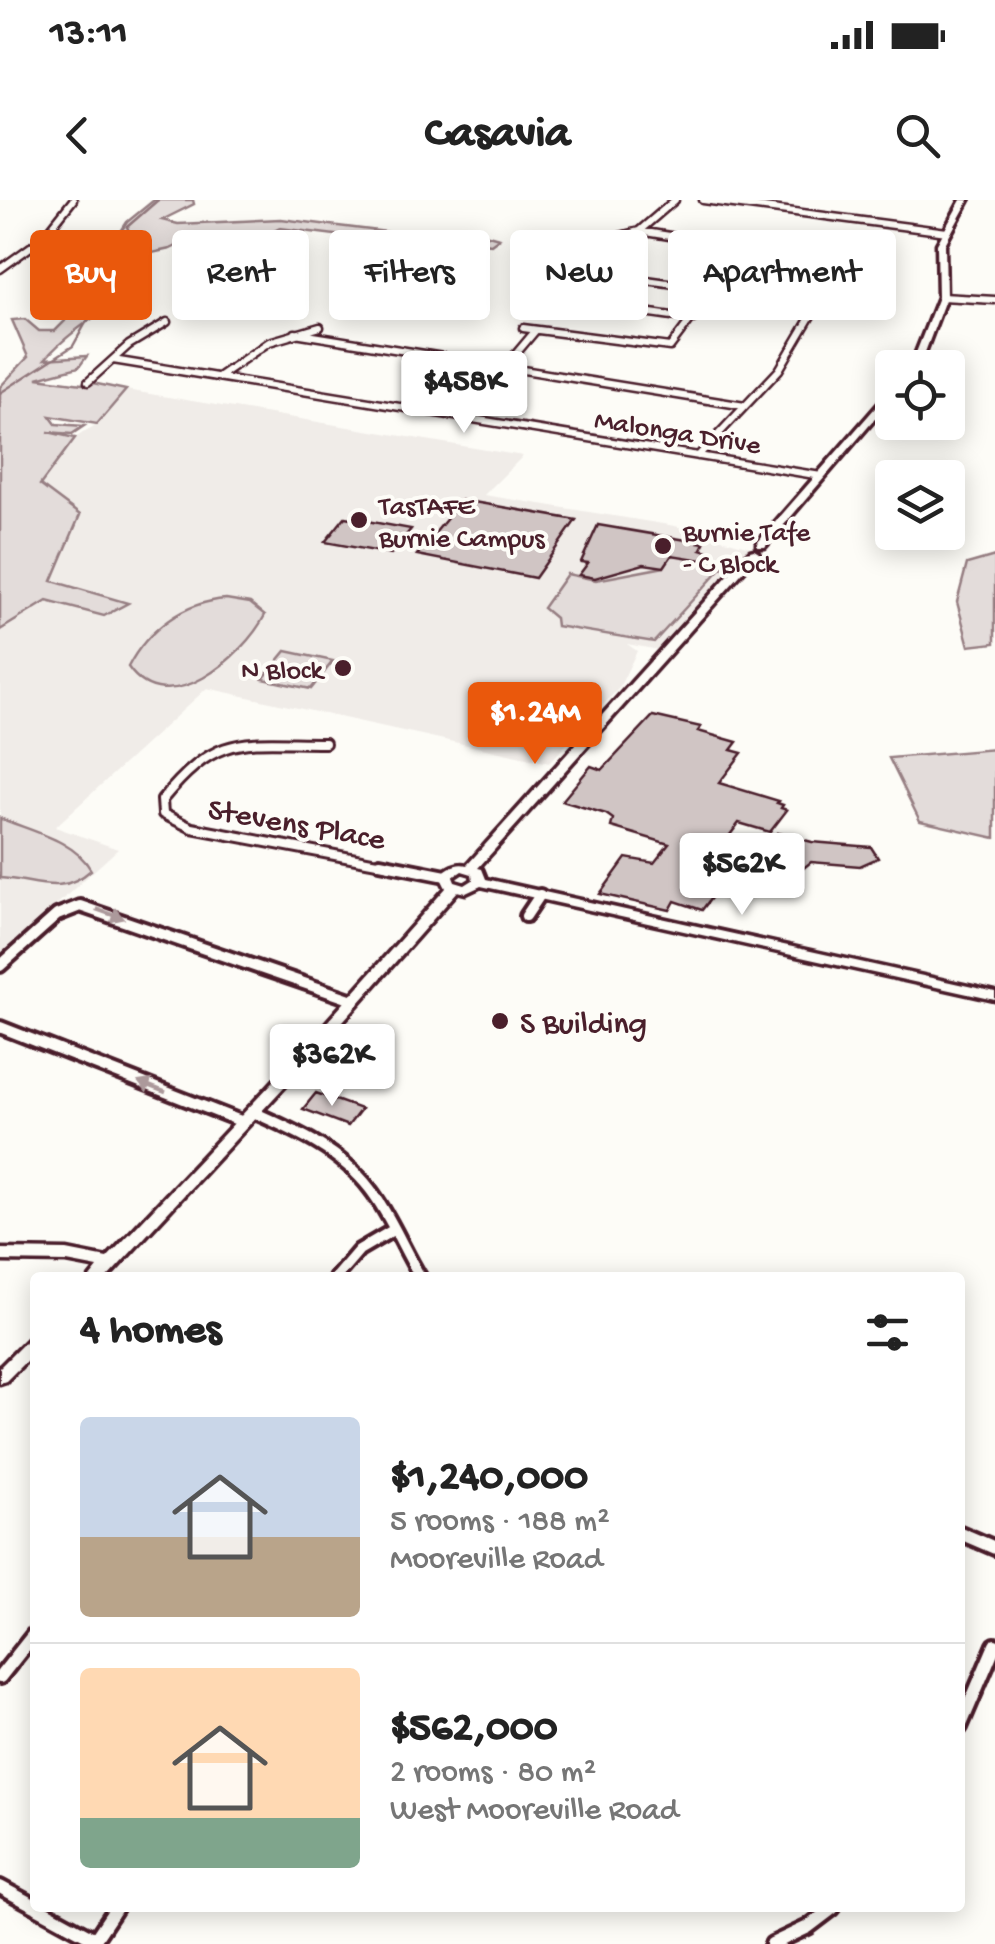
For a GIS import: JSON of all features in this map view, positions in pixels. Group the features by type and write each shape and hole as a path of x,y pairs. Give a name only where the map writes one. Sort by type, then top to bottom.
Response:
{"main road":[{"path":"921,350 942,296 941,244 965,200"},
{"path":"471,868 875,414"},
{"path":"102,1272 354,1000 450,882 456,868 478,872 480,882"},
{"path":"450,882 472,888 480,882 995,996"},
{"path":"0,1255 67,1256 109,1264"},
{"path":"0,1377 30,1347"}],"street":[{"path":"0,269 43,238 72,200"},
{"path":"640,230 674,200"},
{"path":"703,200 947,232"},
{"path":"723,200 924,229"},
{"path":"942,296 995,300"},
{"path":"523,328 664,348 674,345 692,320"},
{"path":"698,456 779,370 808,320"},
{"path":"88,382 128,345 166,322"},
{"path":"218,377 248,354 295,333 320,327"},
{"path":"504,368 536,330"},
{"path":"295,333 745,406"},
{"name":"Malonga Drive","path":"114,360 821,476"},
{"name":"Stevens Place","path":"325,743 242,740 223,744 209,752 170,790 162,800 163,814 176,824 192,828 450,882"},
{"path":"526,916 540,895"},
{"path":"0,966 57,916 80,906 354,1000"},
{"path":"0,1027 299,1132 340,1157 371,1191 418,1272"},
{"path":"340,1272 359,1250 393,1230"},
{"path":"965,1535 995,1548"},
{"path":"0,1677 30,1639"},
{"path":"965,1715 995,1646"},
{"path":"0,1886 30,1904"},
{"path":"44,1912 93,1941 113,1912"},
{"path":"772,1944 808,1927 828,1912"}],"shaded area":[{"path":"154,200 193,200 194,204 162,220 178,224 281,219 371,230 329,230 329,234 280,228 172,230 172,248 152,253 152,230 122,230"},
{"path":"460,227 471,230 428,230"},
{"path":"25,319 39,331 55,331 65,321 91,320 45,359 87,356 79,367 37,378 126,390 97,424 50,416 56,424 84,426 72,434 48,432 75,438 40,485 80,515 52,581 128,603 104,616 47,601 0,630 0,387 28,357 12,320"},
{"path":"126,390 523,456 484,495 675,526 750,547 754,553 664,651 627,644 637,651 619,688 549,763 207,688 55,827 118,849 0,956 0,630 59,593 50,584 40,485 75,438 97,424"},
{"path":"672,555 728,561 654,642 556,626 555,618 543,608 567,574 596,580 664,567"},
{"path":"995,556 995,643 969,646 957,602 967,564"},
{"path":"226,599 250,603 265,615 240,648 203,678 163,689 144,683 128,667 145,641 168,620 196,606"},
{"path":"286,651 333,661 311,689 263,679"},
{"path":"995,749 995,838 920,821 889,758"},
{"path":"0,818 63,844 91,870 59,885 0,878"}],"building":[{"path":"462,500 576,520 535,578 417,555"},
{"path":"345,517 411,529 391,554 325,542"},
{"path":"598,525 704,543 701,549 708,551 702,560 672,555 664,567 644,564 595,578 579,575 588,563 581,562"},
{"path":"653,716 701,727 698,731 737,742 731,750 742,753 719,783 779,801 781,808 787,810 770,832 739,823 724,843 729,844 721,854 716,853 703,871 726,878 702,910 675,901 670,910 600,894 626,858 654,863 669,844 611,827 613,819 606,814 562,801 591,766 602,770"},
{"path":"778,833 812,842 871,847 878,858 860,866 811,862 770,895 741,883 771,858 766,853 777,851"},
{"path":"316,1093 361,1109 348,1126 303,1109"}],"waterway":[{"path":"0,393 73,346 98,301 69,286 66,277 88,259 122,248 132,237 127,227 158,200"}],"place":[{"name":"TasTAFE Burnie Campus","path":"359,520"},
{"name":"Burnie Tafe - C Block","path":"663,546"},
{"name":"N Block","path":"343,668"},
{"name":"S Building","path":"500,1021"}]}
